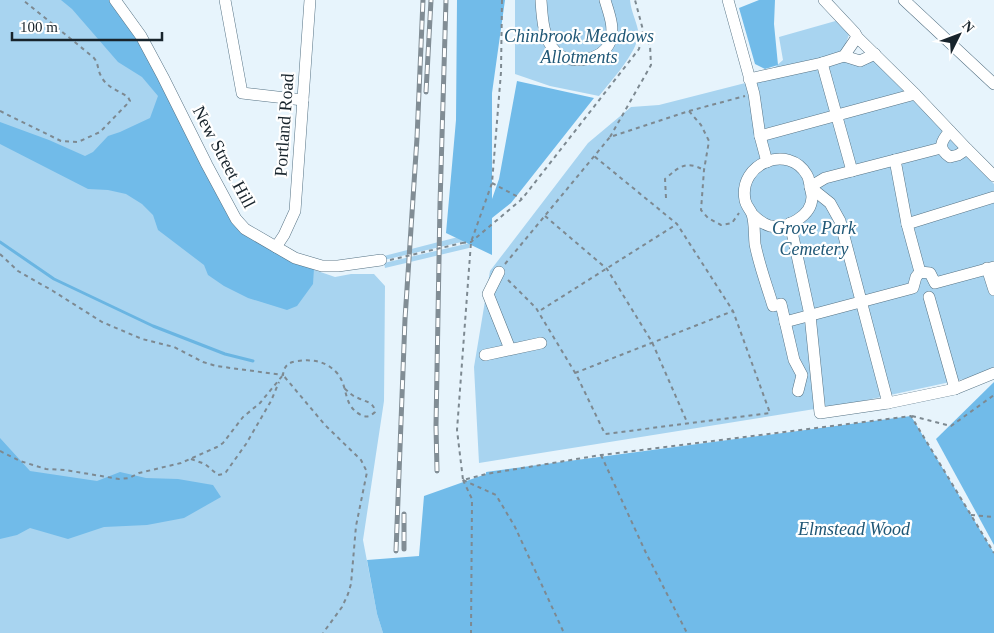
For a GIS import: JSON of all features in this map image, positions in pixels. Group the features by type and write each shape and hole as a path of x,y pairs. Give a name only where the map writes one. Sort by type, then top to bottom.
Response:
{"street":[{"name":"New Street Hill","path":"115,0 141,36 236,219 245,229 295,258 322,266 386,260"},
{"path":"225,0 242,93 304,100"},
{"name":"Portland Road","path":"276,247 296,211 310,0"},
{"path":"541,0 543,21 548,41 552,48 565,58 582,59 594,58 610,41 612,23 605,0"},
{"path":"728,0 754,94 760,136 767,162"},
{"path":"824,0 856,33 857,37 994,176"},
{"path":"904,0 994,84"},
{"path":"749,79 822,63 844,56 857,37"},
{"path":"844,56 860,62 874,54"},
{"path":"822,63 852,171"},
{"path":"760,136 915,94"},
{"path":"950,131 941,143 941,148 945,153 950,157 958,155 967,149"},
{"path":"810,187 825,178 941,148"},
{"path":"749,209 760,221 769,226 780,227 801,218 808,209 812,198 808,175 800,166 778,158 757,166 750,174 745,188 749,209 756,245 773,306 780,304 794,360 802,375 798,392"},
{"path":"894,160 907,224 920,272"},
{"path":"810,187 830,203 840,221 888,403"},
{"path":"907,224 994,197"},
{"path":"790,223 810,315 820,413 888,403 954,389 994,374"},
{"path":"936,283 991,268 994,290"},
{"path":"499,272 488,294 510,350"},
{"path":"920,272 930,273 936,283 934,291 929,297"},
{"path":"913,288 916,277 920,272"},
{"path":"785,322 913,288"},
{"path":"913,288 919,296 929,297"},
{"path":"929,297 954,389"},
{"path":"484,355 542,343"}],"path":[{"path":"0,111 61,141 78,142 96,135 130,101 128,97 105,81 100,75 98,63 93,57 23,0"},
{"path":"471,633 472,499 463,480 457,430 471,242 492,183 501,72 502,0"},
{"path":"594,156 677,224 733,311 770,413 605,434 575,373 536,308 499,272 594,156 610,137 651,65 650,45 643,30 635,0"},
{"path":"386,260 471,242 522,199 639,49 643,30"},
{"path":"610,137 689,111 754,94"},
{"path":"689,111 701,125 709,140 704,170 701,210 708,218 721,226 732,223 749,209"},
{"path":"666,198 665,179 676,169 685,164 695,165 704,170"},
{"path":"492,183 522,199"},
{"path":"545,216 608,269 652,342 687,424"},
{"path":"542,310 677,224"},
{"path":"0,254 18,271 102,322 142,339 174,347 203,362 216,366 283,375 325,425 361,460 367,472 355,533 351,584 342,607 323,633"},
{"path":"575,373 733,311"},
{"path":"0,451 20,461 46,469 65,470 119,479 129,478 140,473 191,460 223,443 243,417 260,403 280,379 284,368 290,362 311,360 330,366 336,372 349,404 355,411 364,417 375,412 374,406 370,402 357,398 344,388"},
{"path":"191,460 204,464 218,475 226,472 246,444 271,401 280,379"},
{"path":"463,480 486,474 601,455 911,416 951,426 994,395"},
{"path":"911,416 994,553"},
{"path":"601,455 646,553 687,633"},
{"path":"463,480 496,494 515,527 564,633"},
{"path":"971,515 994,517"}],"green space":[{"path":"0,0 111,0 236,228 303,266 335,277 351,274 374,274 385,286 384,401 363,540 377,614 383,633 0,633"},
{"path":"61,0 111,0 136,33 238,226 314,268 313,284 297,306 287,310 248,298 224,286 208,275 204,265 158,230 153,215 142,204 126,194 108,190 88,189 0,144 0,122 85,156 93,152 108,136 150,118 158,96 142,77 118,62 72,9"},
{"path":"457,0 505,0 492,93 492,199 499,179 517,81 594,98 511,203 492,218 492,255 446,233 456,120"},
{"name":"Chinbrook Meadows Allotments","path":"515,0 630,0 638,30 635,46 624,64 599,96 550,86 515,74"},
{"path":"759,0 775,0 774,24 778,65 765,69 755,64 739,8"},
{"name":"Grove Park Cemetery","path":"839,20 850,32 840,60 878,60 994,184 994,367 987,374 858,402 479,463 474,367 490,271 588,143 631,107 659,105 761,79 783,60 779,37"},
{"path":"462,236 470,240 384,260 384,256"},
{"path":"470,243 469,248 385,268 384,263"},
{"path":"994,382 994,545 936,439"},
{"name":"Elmstead Wood","path":"911,416 994,553 994,633 383,633 377,614 367,560 419,556 424,496 486,474 486,472"},
{"path":"0,438 30,471 97,481 120,472 146,478 178,479 213,485 221,497 184,518 147,525 104,527 68,539 30,528 17,535 0,539"}],"waterway":[{"path":"0,242 54,279 153,326 225,354 253,361"}],"railway":[{"path":"396,551 405,319 417,138 423,0"},
{"path":"426,92 431,0"},
{"path":"437,471 436,426 440,204 446,0"},
{"path":"404,514 404,549"}]}
